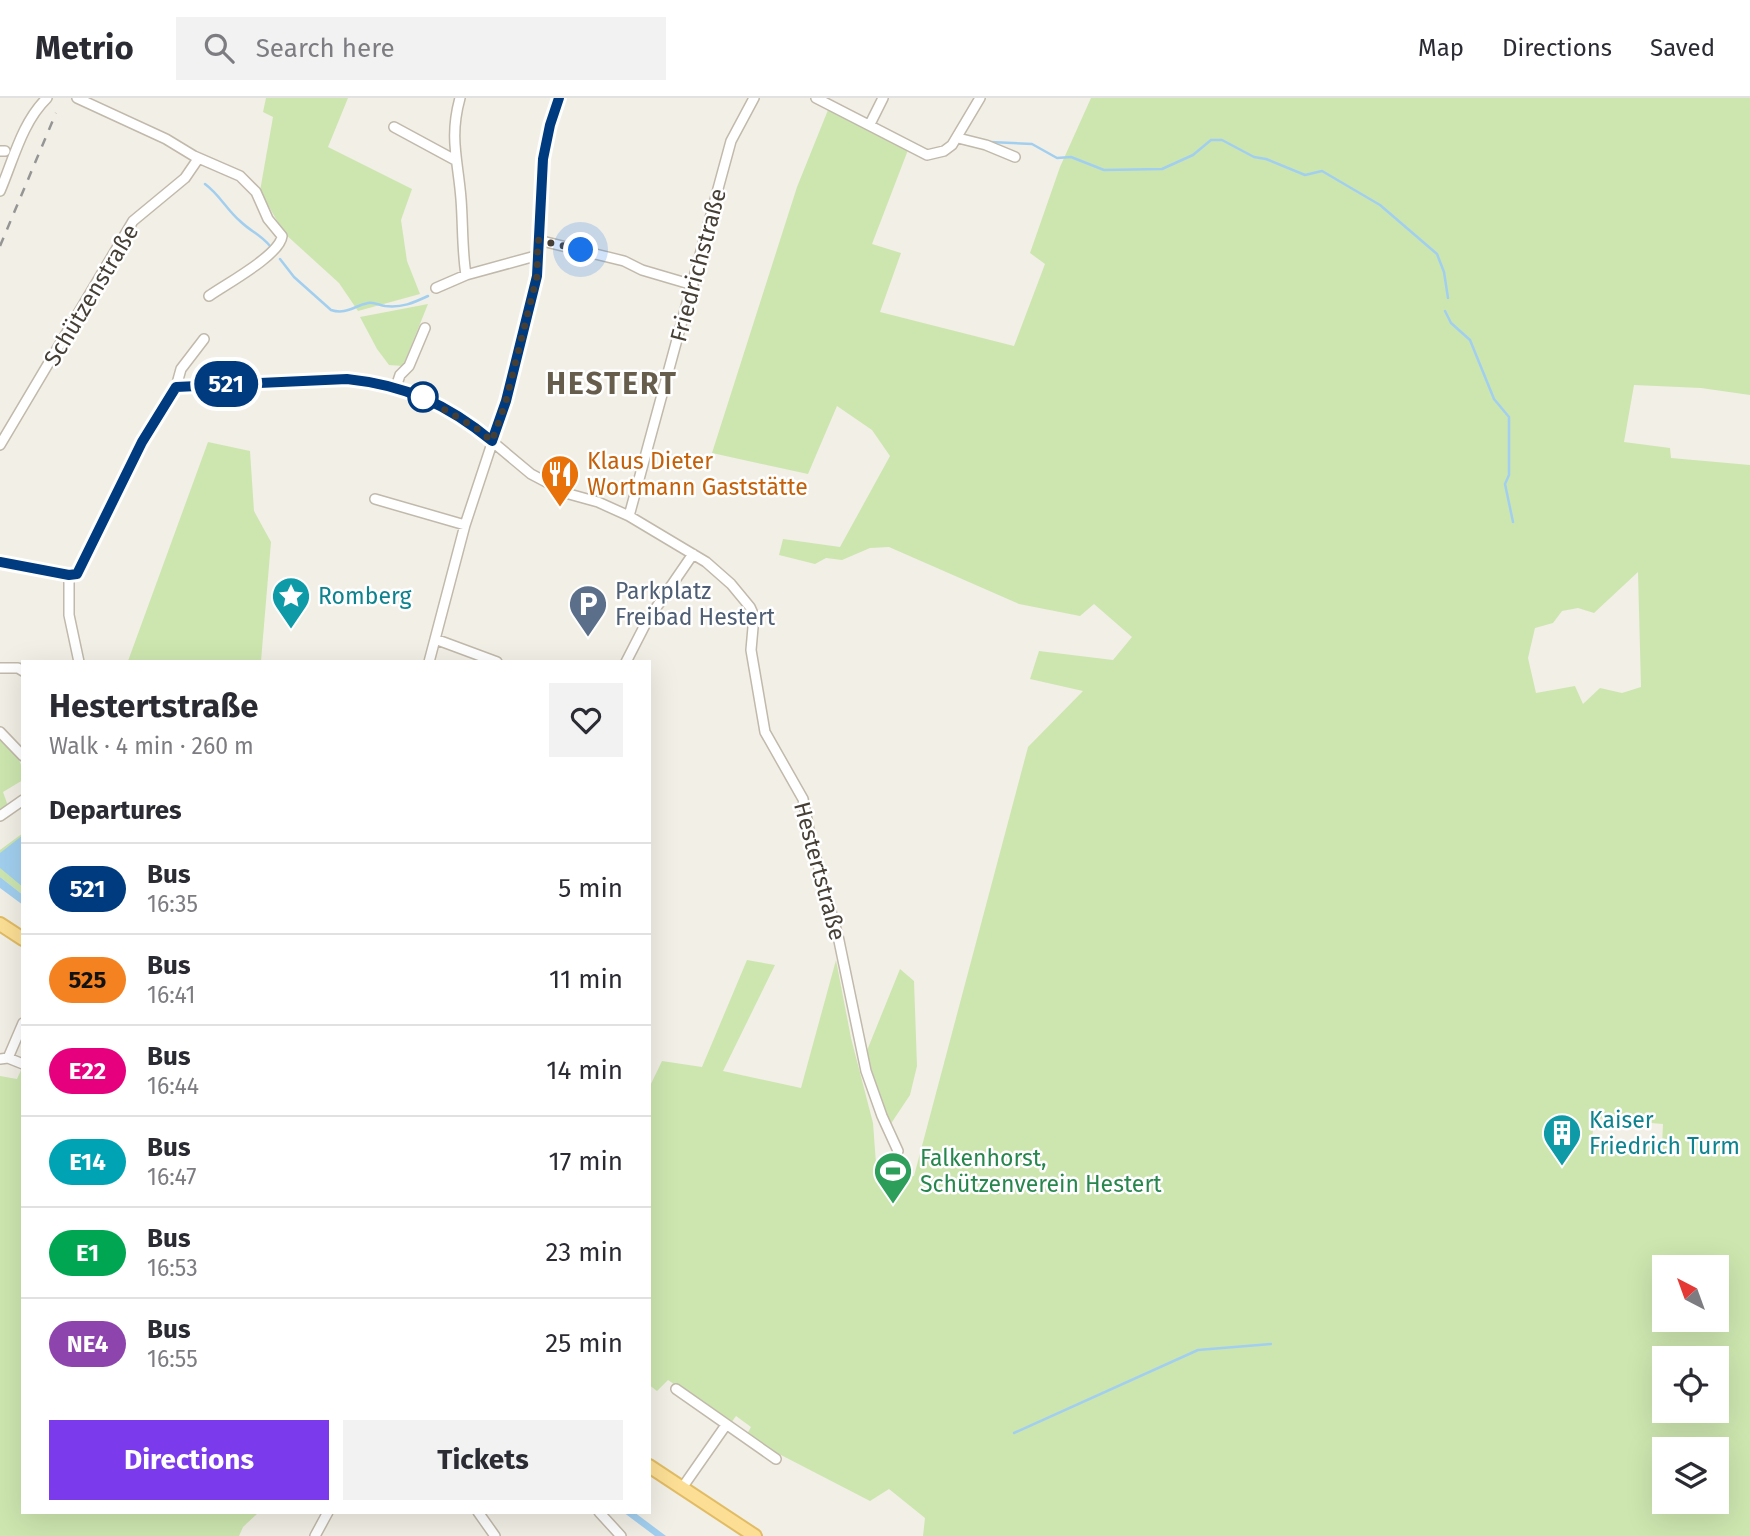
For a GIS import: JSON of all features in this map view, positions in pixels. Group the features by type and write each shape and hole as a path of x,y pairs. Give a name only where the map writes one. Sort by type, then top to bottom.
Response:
{"main road":[{"path":"0,924 21,938"},
{"path":"651,1467 755,1536"}],"street":[{"path":"0,191 23,135 34,114 47,98"},
{"path":"77,98 166,139 198,159 240,176 256,192 268,219 282,236 282,241 272,253 209,296"},
{"path":"460,98 454,126 455,160 466,275"},
{"path":"430,660 465,525 506,401 537,276 543,159 559,98"},
{"name":"Friedrichstraße","path":"629,516 731,141 754,98"},
{"path":"816,98 927,155 944,151 958,138 981,98"},
{"path":"870,124 883,98"},
{"path":"394,127 455,160"},
{"path":"958,138 986,145 1015,157"},
{"name":"Schützenstraße","path":"0,445 133,221 185,178 198,159"},
{"path":"538,240 624,261 642,270 693,285"},
{"path":"436,288 466,275 539,255"},
{"path":"396,387 400,375 409,366 425,328"},
{"path":"0,562 69,575 80,571 93,538 142,442 176,387 181,369 204,339"},
{"name":"Hestertstraße","path":"176,387 347,379 396,387 438,404 492,441 547,484 629,516 693,554 731,584 754,616 751,650 765,732 803,799 811,840 838,936 866,1071 898,1151"},
{"path":"375,499 465,525"},
{"path":"627,660 647,621 693,554"},
{"path":"69,575 69,615 79,660"},
{"path":"435,639 493,660"},
{"path":"0,668 21,670"},
{"path":"0,732 21,754"},
{"path":"0,816 21,801"},
{"path":"21,1027 4,1059 21,1063"},
{"path":"676,1389 776,1459"},
{"path":"682,1488 726,1425"},
{"path":"315,1536 327,1514"},
{"path":"479,1514 495,1536"},
{"path":"601,1514 621,1536"}],"green space":[{"path":"266,98 348,98 328,147 412,189 401,220 407,261 420,294 358,311 339,283 284,233 260,191 273,117 263,112"},
{"path":"1091,98 1750,98 1750,395 1701,388 1634,385 1624,442 1670,448 1671,458 1750,465 1750,1536 923,1536 925,1518 889,1489 870,1501 781,1455 779,1457 747,1434 751,1427 736,1416 731,1423 668,1380 657,1391 651,1386 651,1084 662,1061 702,1067 747,960 775,965 723,1071 801,1088 836,960 851,1038 873,1123 877,1177 914,1176 1028,747 1083,691 1030,679 1039,651 1113,660 1132,637 1094,604 1080,616 1019,604 889,547 870,548 842,560 826,558 815,564 779,555 783,539 840,547 890,456 872,430 837,406 808,474 712,453 797,187 828,110 908,150 872,244 901,253 880,312 1014,346 1045,264 1030,253 1060,167","holes":["1638,572 1641,687 1622,693 1600,688 1583,704 1575,686 1536,693 1528,658 1535,628 1553,623 1562,611 1578,608 1594,613","1594,1118 1663,1124 1662,1146 1592,1141"]},
{"path":"428,304 403,366 389,365 360,317"},
{"path":"208,442 250,451 254,511 271,542 261,660 128,660"},
{"path":"0,736 17,755 21,766 21,781 3,792 8,806 0,813"},
{"path":"21,834 21,893 0,877 0,850"},
{"path":"900,969 914,981 917,1066 910,1095 890,1125 866,1053"},
{"path":"21,1070 21,1514 257,1514 243,1527 239,1536 0,1536 0,1076 17,1079"}],"water":[{"path":"21,837 21,885 0,868 0,853"},
{"path":"0,877 21,893 21,904 0,888"},
{"path":"626,1514 637,1514 666,1536 655,1536"}],"waterway":[{"path":"990,142 1032,144 1057,158 1071,157 1104,170 1162,169 1193,155 1211,140 1222,140 1254,157 1266,159 1305,175 1322,171 1380,205 1437,254 1444,272 1448,298"},
{"path":"205,184 235,217 270,246"},
{"path":"280,259 294,277 331,310 346,311 370,303 402,306 428,296"},
{"path":"1445,311 1451,323 1470,340 1494,399 1509,417 1509,475 1505,484 1513,522"},
{"path":"1014,1433 1198,1350 1271,1344"}],"railway":[{"path":"0,246 56,113"}],"bus line":[{"name":"521","path":"0,562 69,575 77,574 142,442 176,387 347,379 373,382 410,391 438,404 492,441 506,401 537,276 543,159 559,98"}],"place":[{"name":"Klaus Dieter Wortmann Gaststätte","path":"560,508"},
{"name":"Romberg","path":"291,630"},
{"name":"Parkplatz Freibad Hestert","path":"588,638"},
{"name":"Kaiser Friedrich Turm","path":"1562,1167"},
{"name":"Falkenhorst, Schützenverein Hestert","path":"893,1205"}],"district":[{"name":"HESTERT","path":"612,384"}],"route":[{"path":"423,397 476,428 492,441 506,401 537,276 538,240 581,250"}]}
